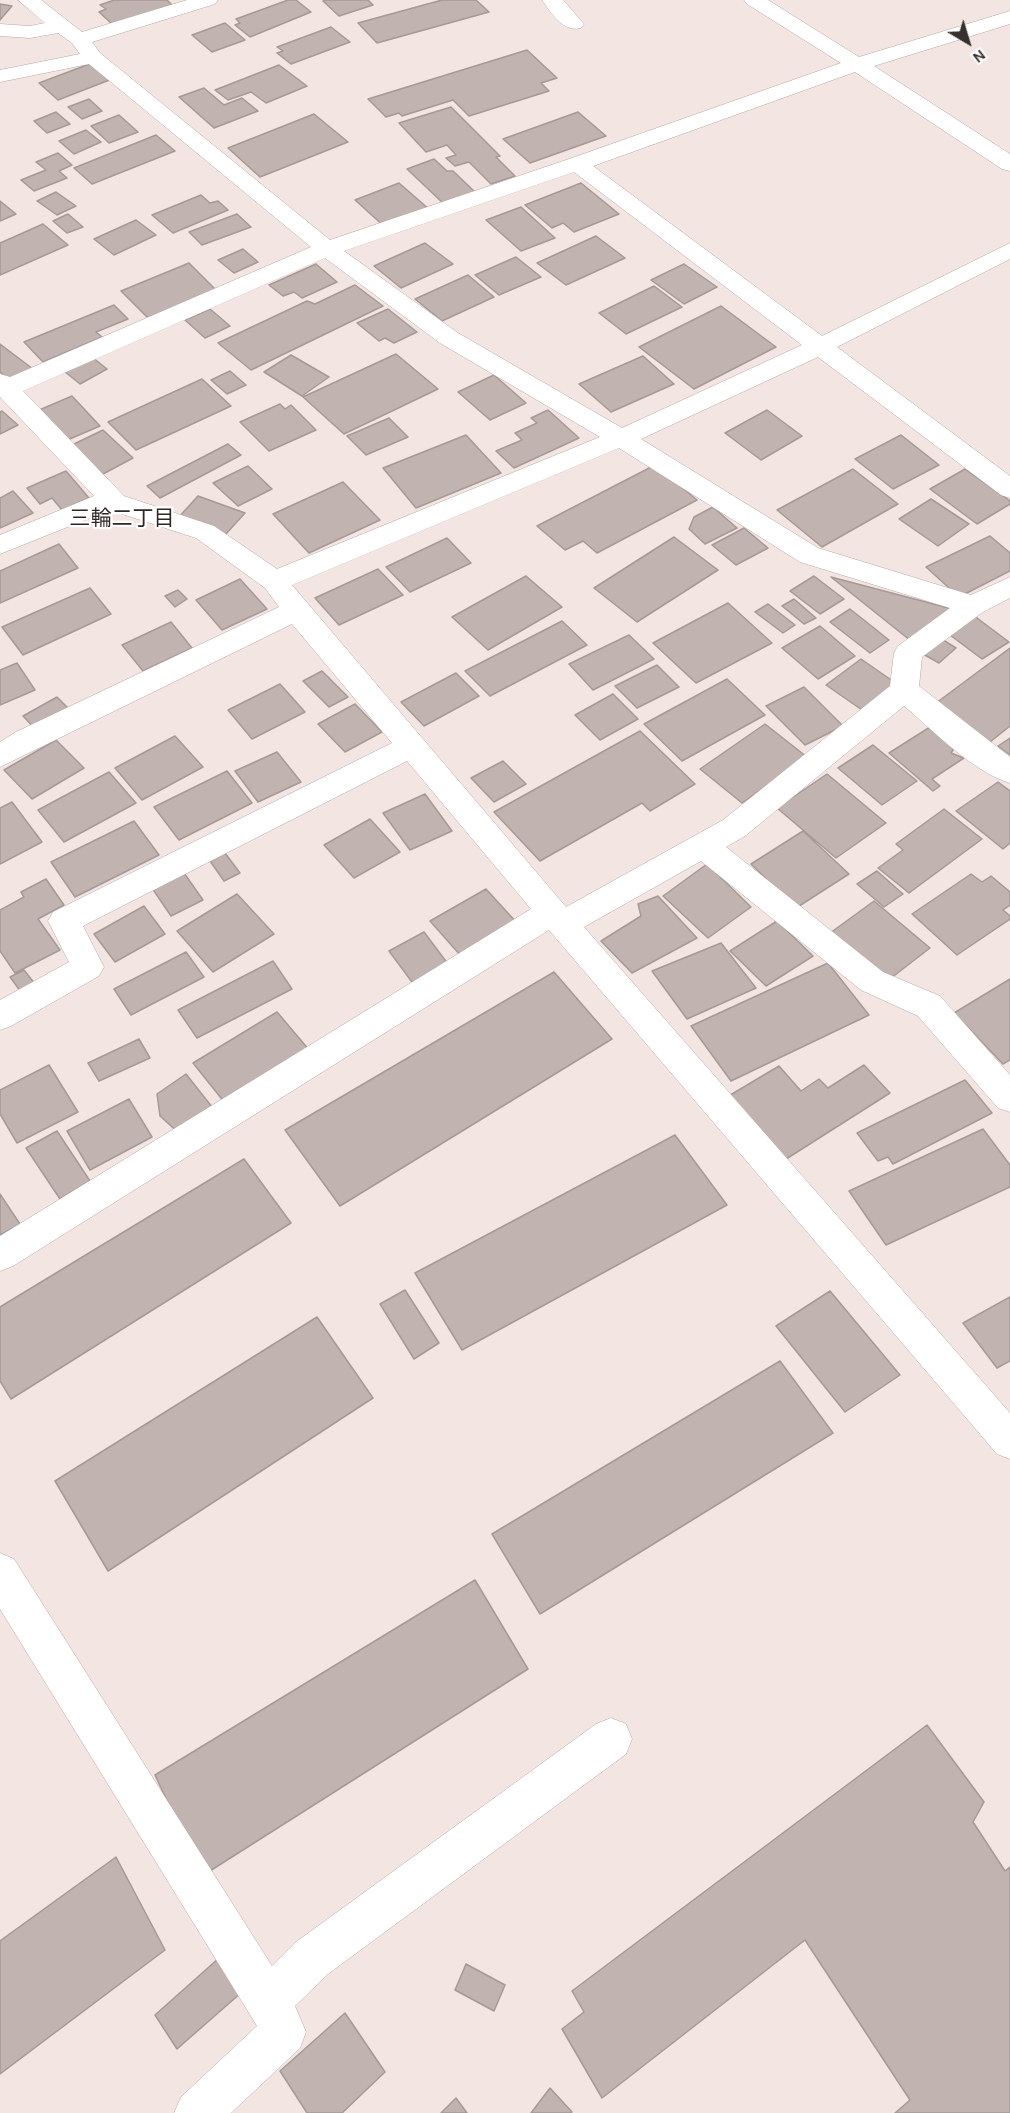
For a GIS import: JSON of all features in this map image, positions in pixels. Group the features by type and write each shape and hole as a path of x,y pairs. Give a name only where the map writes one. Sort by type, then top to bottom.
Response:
{"street":[{"path":"28,0 79,39 93,57 327,249 449,338 621,438 808,555 973,605"},
{"path":"79,39 208,0"},
{"path":"552,0 574,24"},
{"path":"754,0 858,64 1010,164"},
{"path":"1010,17 858,64 577,164 327,249 4,385 115,502 205,532 275,581 296,610 411,746 1010,1441"},
{"path":"0,30 30,32 62,26"},
{"path":"0,76 93,57"},
{"path":"577,164 1010,489"},
{"path":"275,581 621,438 821,345 1010,250"},
{"path":"0,545 111,499"},
{"path":"0,1255 558,918 734,828 904,690 908,653 973,605 1010,587"},
{"path":"0,756 26,740 296,610"},
{"path":"904,690 985,756 1010,772"},
{"path":"0,1016 88,967 64,921 411,746"},
{"path":"703,845 872,981 929,1006 1010,1098"},
{"path":"0,1573 268,2001 284,2032 197,2113"},
{"path":"268,2001 312,1958 611,1739"}],"building":[{"path":"114,0 167,0 172,5 113,25 99,12 106,9 100,5"},
{"path":"288,0 296,0 311,12 250,37 235,25 240,23 236,19"},
{"path":"368,0 373,5 339,16 323,1"},
{"path":"442,0 476,0 489,12 377,43 358,23"},
{"path":"0,4 12,6 0,20"},
{"path":"225,23 245,40 212,52 192,35"},
{"path":"331,27 350,42 291,64 277,53 283,51 277,47"},
{"path":"527,50 557,78 541,83 549,91 469,116 453,100 402,116 399,113 386,117 368,99"},
{"path":"92,63 112,79 58,100 39,83"},
{"path":"279,65 307,86 266,103 251,92 228,100 215,90"},
{"path":"204,88 224,105 242,98 258,111 214,128 179,97"},
{"path":"89,99 102,111 82,119 68,107"},
{"path":"451,107 500,156 496,157 515,176 491,184 469,162 455,166 446,158 456,155 447,145 426,152 399,123"},
{"path":"56,112 70,124 47,133 34,121"},
{"path":"578,112 606,136 530,163 503,139"},
{"path":"314,114 348,142 260,177 228,148"},
{"path":"119,115 138,132 109,143 91,126"},
{"path":"86,130 101,142 74,154 59,141"},
{"path":"156,135 175,151 92,184 74,168"},
{"path":"58,153 72,165 59,171 67,178 34,191 21,180 46,170 36,162"},
{"path":"434,159 447,171 453,171 476,193 445,205 407,169"},
{"path":"399,183 430,210 386,228 355,200"},
{"path":"581,183 619,214 574,232 563,223 552,228 525,205"},
{"path":"56,192 76,206 57,215 37,201"},
{"path":"201,195 210,203 218,201 228,210 173,233 152,215"},
{"path":"0,201 16,214 0,221"},
{"path":"521,207 555,238 521,251 486,220"},
{"path":"68,214 83,227 67,233 53,221"},
{"path":"237,214 251,227 202,245 189,232"},
{"path":"136,220 156,235 114,255 94,239"},
{"path":"43,224 68,245 0,275 0,243"},
{"path":"596,236 625,258 566,285 537,263"},
{"path":"425,243 453,264 401,288 374,266"},
{"path":"243,249 258,262 234,273 218,260"},
{"path":"516,257 541,277 499,295 475,275"},
{"path":"189,263 216,290 148,318 121,291"},
{"path":"316,264 337,282 302,298 294,292 283,296 269,285"},
{"path":"684,264 717,287 684,304 651,280"},
{"path":"468,275 494,297 442,321 415,299"},
{"path":"355,285 383,306 251,370 218,343 307,301 315,304"},
{"path":"654,286 682,307 626,334 599,313"},
{"path":"114,305 128,319 96,332 102,337 43,362 24,342"},
{"path":"721,306 776,347 694,389 639,347"},
{"path":"210,309 230,326 205,338 185,320"},
{"path":"388,309 417,332 394,343 385,338 379,341 357,323"},
{"path":"0,344 33,369 11,381 0,372"},
{"path":"396,354 438,389 344,434 303,397"},
{"path":"291,355 329,377 302,396 264,372"},
{"path":"643,356 674,384 611,412 579,384"},
{"path":"92,357 107,369 80,384 64,371"},
{"path":"230,371 246,385 227,394 211,380"},
{"path":"494,375 526,403 490,420 458,392"},
{"path":"202,379 231,406 136,450 108,422"},
{"path":"72,396 100,426 65,441 37,411"},
{"path":"280,404 285,409 291,405 316,430 269,451 240,422"},
{"path":"548,410 579,438 514,468 496,451 522,440 515,433 537,423 531,418"},
{"path":"767,410 802,436 761,460 725,433"},
{"path":"2,411 18,425 0,434 0,412"},
{"path":"389,418 408,437 366,455 347,436"},
{"path":"103,430 133,458 103,474 72,445"},
{"path":"466,435 501,473 416,508 383,468"},
{"path":"901,435 939,465 893,489 855,459"},
{"path":"228,444 241,455 160,498 147,486"},
{"path":"655,465 697,500 597,553 583,541 565,550 537,526"},
{"path":"248,466 272,489 238,506 213,483"},
{"path":"853,469 898,504 822,547 777,510"},
{"path":"965,469 1010,501 1010,504 977,524 930,489"},
{"path":"66,471 89,498 62,510 52,498 40,504 27,488"},
{"path":"343,482 380,520 309,553 273,514"},
{"path":"13,491 33,513 0,528 0,498"},
{"path":"198,496 245,513 225,535 178,518"},
{"path":"931,499 969,524 938,546 899,519"},
{"path":"713,507 737,528 705,544 689,529 694,517"},
{"path":"744,528 768,548 736,565 712,545"},
{"path":"990,536 1010,553 1010,571 959,597 926,567"},
{"path":"674,537 718,570 637,622 594,588"},
{"path":"447,538 471,563 410,592 386,567"},
{"path":"59,544 78,568 0,603 0,571"},
{"path":"378,569 403,595 339,625 315,598"},
{"path":"526,576 562,607 488,650 452,617"},
{"path":"814,576 844,599 820,614 790,591"},
{"path":"831,577 960,611 911,641"},
{"path":"240,579 267,609 222,630 196,600"},
{"path":"90,588 111,614 23,655 2,627"},
{"path":"178,590 187,599 175,607 165,596"},
{"path":"794,599 816,618 804,624 782,606"},
{"path":"728,603 772,643 696,683 653,643"},
{"path":"768,604 795,625 783,633 755,612"},
{"path":"850,609 889,640 870,653 830,622"},
{"path":"973,615 1009,642 982,659 946,632"},
{"path":"562,621 587,645 490,696 465,671"},
{"path":"171,622 192,648 143,671 122,645"},
{"path":"820,626 855,656 818,679 782,648"},
{"path":"629,635 654,659 593,690 569,664"},
{"path":"940,638 956,648 939,663 923,654"},
{"path":"1010,648 1010,726 990,742 936,703"},
{"path":"861,659 897,684 862,710 826,685"},
{"path":"17,663 35,690 0,705 0,670"},
{"path":"657,665 679,687 637,708 615,686"},
{"path":"322,671 348,697 329,707 303,681"},
{"path":"456,673 479,696 424,726 401,702"},
{"path":"727,679 765,715 682,761 644,724"},
{"path":"280,684 305,712 252,739 228,710"},
{"path":"804,687 843,726 805,745 766,706"},
{"path":"613,694 638,719 600,740 575,715"},
{"path":"57,697 73,713 38,732 23,716"},
{"path":"355,704 382,732 345,752 318,724"},
{"path":"765,724 807,757 742,803 700,769"},
{"path":"930,727 955,747 951,753 964,758 932,779 940,786 933,791 889,753"},
{"path":"640,731 695,784 650,811 642,803 540,861 494,812"},
{"path":"175,736 203,767 142,800 115,768"},
{"path":"1010,738 1010,755 998,746"},
{"path":"56,740 84,768 32,799 4,770"},
{"path":"873,745 917,781 882,805 838,768"},
{"path":"277,752 301,782 258,802 235,771"},
{"path":"503,761 526,784 494,802 471,778"},
{"path":"227,771 252,803 179,840 154,807"},
{"path":"109,772 136,803 64,842 38,810"},
{"path":"827,774 886,823 836,858 777,808"},
{"path":"998,782 1010,791 1010,843 1003,849 956,811"},
{"path":"425,794 452,831 410,850 383,813"},
{"path":"12,802 42,842 0,864 0,808"},
{"path":"944,809 982,839 909,893 878,868 903,850 896,844"},
{"path":"370,819 400,852 354,878 324,845"},
{"path":"134,821 159,855 75,897 51,862"},
{"path":"803,831 849,874 796,908 751,864"},
{"path":"225,853 240,873 224,881 210,861"},
{"path":"707,864 751,907 708,938 663,896"},
{"path":"877,871 903,894 884,907 857,884"},
{"path":"184,873 203,900 171,916 152,888"},
{"path":"971,874 982,882 991,876 1010,892 1010,905 1003,910 1010,916 1010,919 957,955 912,914"},
{"path":"46,879 64,905 38,919 60,950 15,973 0,951 0,910 24,897 21,892"},
{"path":"486,889 517,923 461,956 430,921"},
{"path":"237,894 274,934 213,972 177,931"},
{"path":"658,896 697,938 632,973 601,941 641,916 638,904"},
{"path":"874,901 930,948 882,985 826,936"},
{"path":"144,906 165,934 115,962 94,934"},
{"path":"777,921 813,956 766,986 730,951"},
{"path":"424,932 451,968 415,986 389,951"},
{"path":"721,943 756,988 687,1019 652,971"},
{"path":"186,952 204,977 131,1015 114,989"},
{"path":"273,961 292,989 197,1038 178,1010"},
{"path":"828,963 869,1015 731,1081 691,1026"},
{"path":"24,970 35,984 21,992 10,977"},
{"path":"554,972 612,1039 340,1206 285,1130"},
{"path":"1010,979 1010,1060 1003,1064 954,1013"},
{"path":"277,1012 310,1051 225,1103 193,1063"},
{"path":"139,1039 150,1058 99,1081 88,1063"},
{"path":"49,1065 78,1112 17,1143 0,1114 0,1090"},
{"path":"864,1065 890,1093 783,1161 727,1097 779,1066 801,1091 819,1079 828,1088"},
{"path":"186,1074 216,1112 182,1136 160,1116 157,1094"},
{"path":"965,1080 992,1113 893,1164 888,1157 878,1161 857,1133"},
{"path":"129,1099 152,1137 90,1170 67,1131"},
{"path":"983,1129 1010,1165 1010,1187 886,1245 849,1191"},
{"path":"57,1131 90,1181 60,1199 26,1148"},
{"path":"675,1135 727,1205 462,1350 415,1273"},
{"path":"244,1159 291,1223 11,1399 0,1381 0,1307"},
{"path":"0,1194 20,1224 0,1235"},
{"path":"405,1290 439,1343 414,1359 380,1304"},
{"path":"830,1291 900,1375 845,1412 776,1326"},
{"path":"1010,1297 1010,1361 997,1368 963,1323"},
{"path":"317,1317 373,1398 108,1571 55,1481"},
{"path":"780,1361 833,1433 540,1614 492,1534"},
{"path":"475,1580 528,1669 202,1876 155,1775"},
{"path":"927,1725 984,1802 973,1822 1005,1871 1010,1867 1010,2113 895,2113 910,2100 805,1940 602,2098 562,2029 584,2012 572,1991"},
{"path":"116,1857 165,1950 0,2074 0,1941"},
{"path":"219,1958 242,1992 177,2049 155,2015"},
{"path":"466,1964 505,1985 494,2011 455,1990"},
{"path":"345,2013 385,2072 342,2113 307,2113 280,2071"},
{"path":"550,2088 572,2112 571,2113 531,2113"},
{"path":"456,2098 467,2113 441,2113"}],"district":[{"name":"三輪二丁目","path":"122,519"}]}
